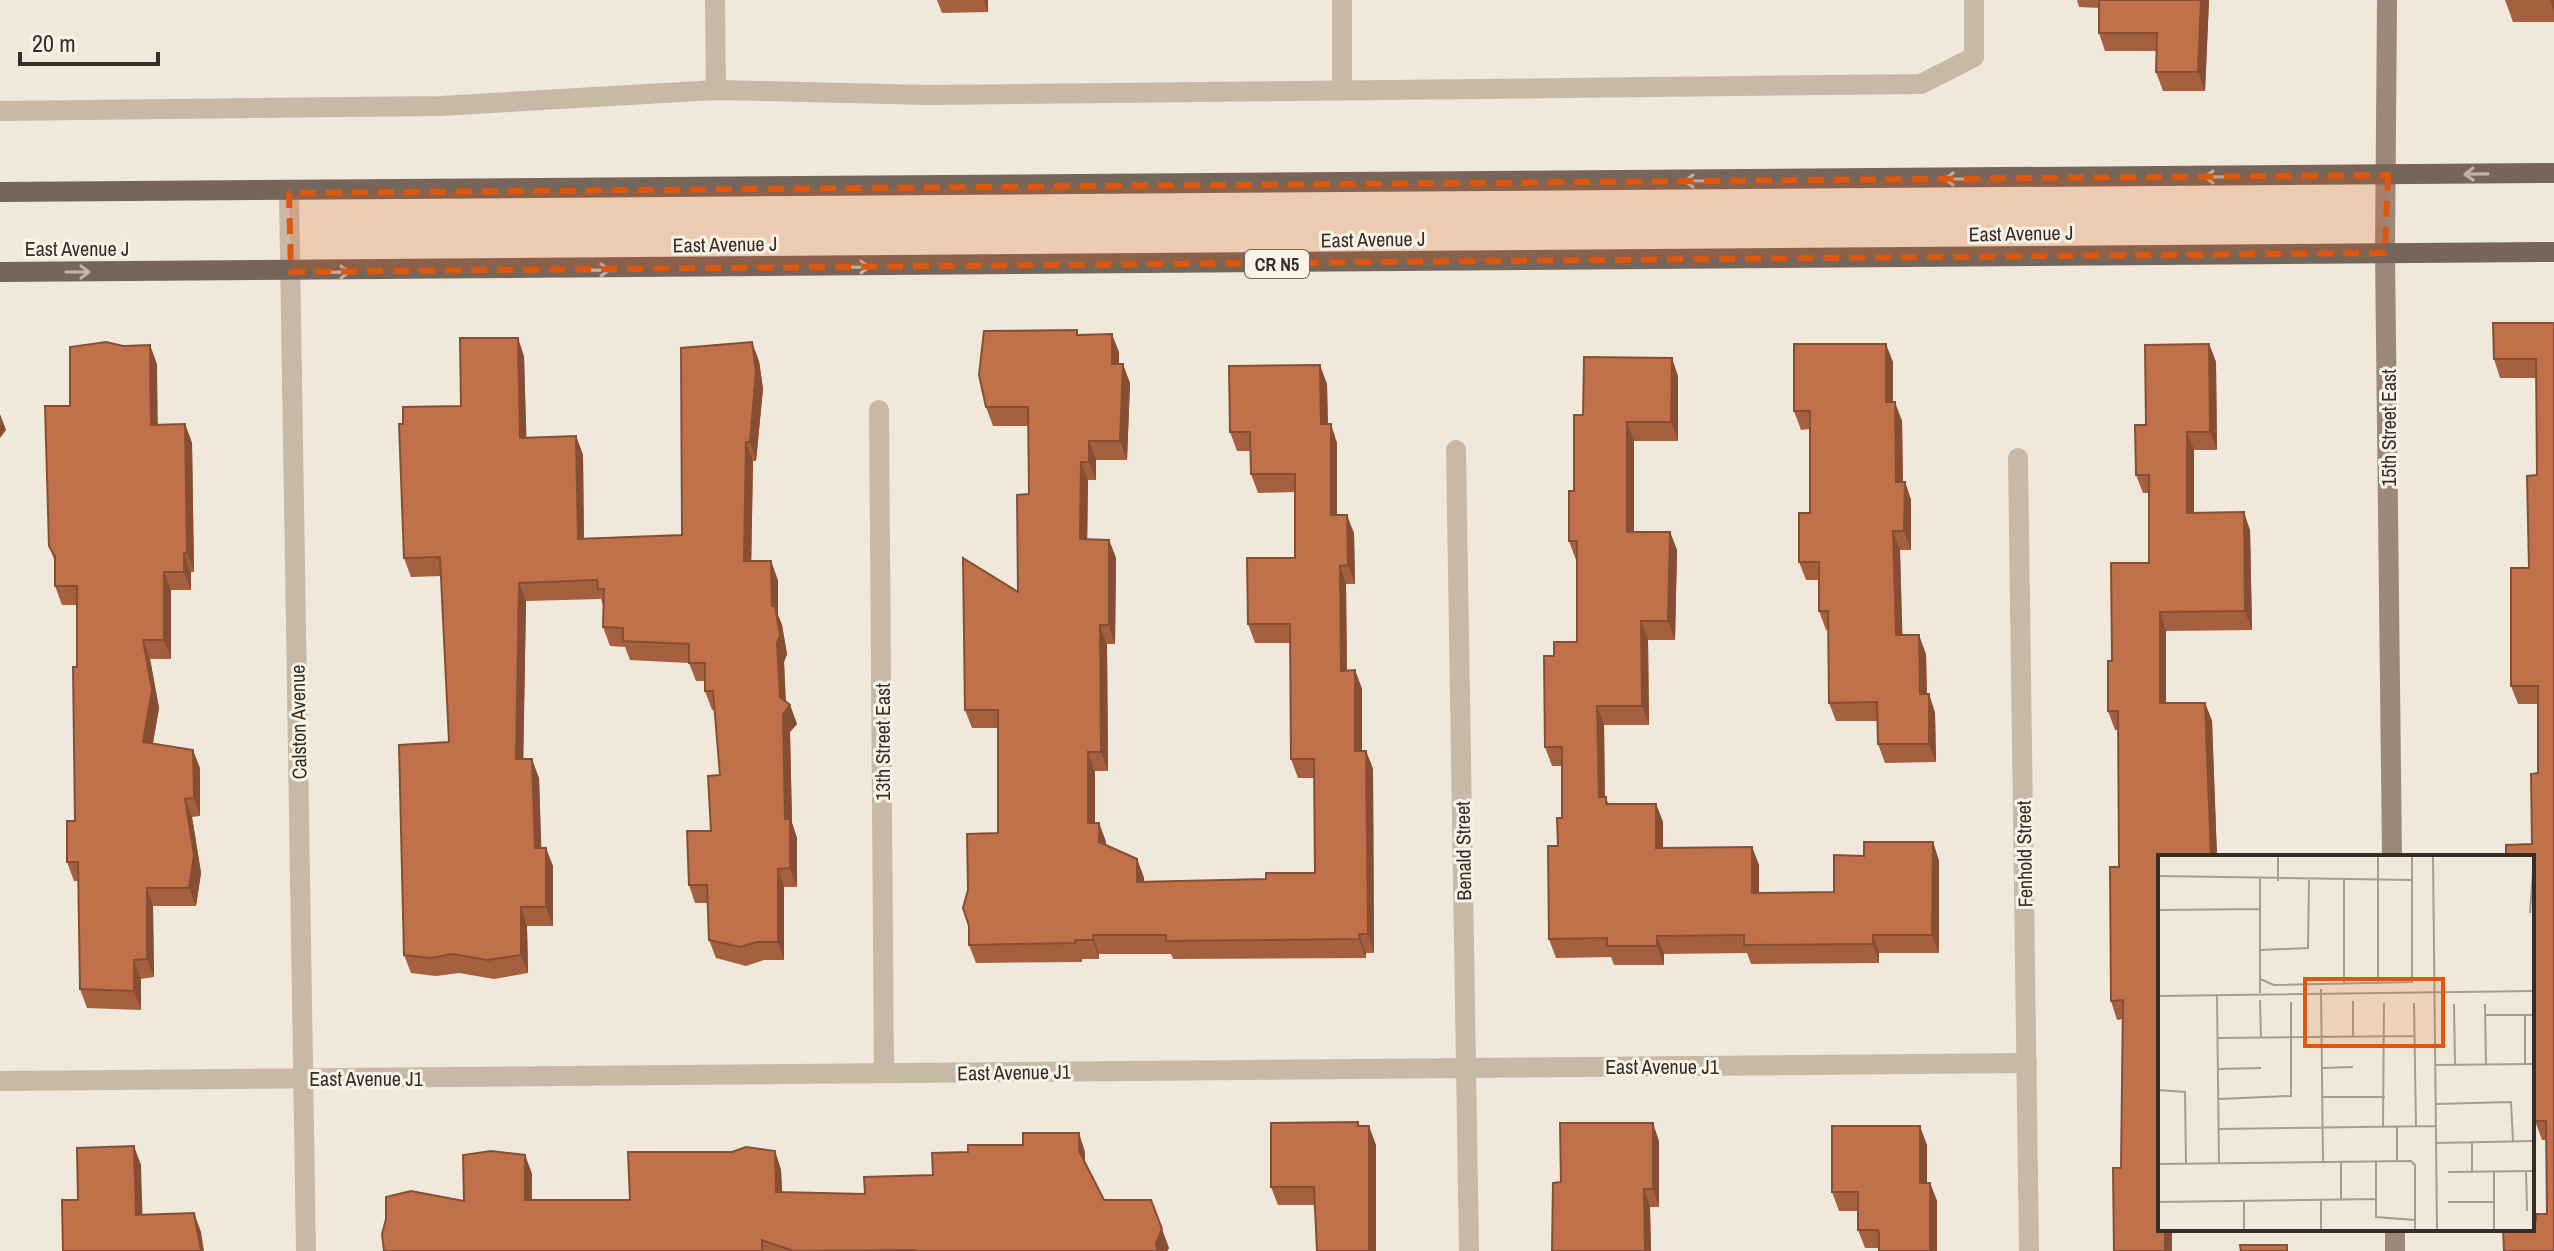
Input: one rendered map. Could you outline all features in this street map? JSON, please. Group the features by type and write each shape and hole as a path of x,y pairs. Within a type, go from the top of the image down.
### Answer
{"main road":[{"path":"0,192 289,193 2554,173"},
{"name":"East Avenue J","path":"0,272 2554,252"}],"street":[{"path":"715,0 716,90"},
{"path":"1342,0 1342,89"},
{"path":"0,111 440,106 716,90 930,95 1921,84 1974,57 1974,0"},
{"name":"15th Street East","path":"2387,0 2385,253 2392,855"},
{"name":"Calston Avenue","path":"289,193 306,1251"},
{"name":"13th Street East","path":"879,410 884,1073"},
{"name":"Benald Street","path":"1456,450 1469,1251"},
{"name":"Fenhold Street","path":"2018,458 2029,1251"},
{"name":"East Avenue J1","path":"0,1081 2027,1063"}],"highlighted area":[{"path":"2388,175 2385,253 291,272 289,193"}],"building":[{"path":"2099,0 2201,0 2198,72 2156,72 2157,33 2099,33"},
{"path":"2493,323 2554,323 2554,1251 2504,1251 2503,1231 2534,1231 2536,1214 2547,1214 2546,1121 2535,1121 2534,855 2506,855 2506,845 2532,844 2531,774 2538,773 2538,686 2511,686 2511,568 2529,568 2527,476 2537,475 2536,359 2494,359"},
{"path":"1077,330 1077,335 1112,334 1112,364 1123,364 1120,441 1089,441 1089,462 1081,462 1080,539 1109,540 1109,625 1100,625 1101,752 1088,752 1088,823 1099,823 1099,842 1137,859 1137,882 1266,879 1266,873 1315,873 1314,759 1291,759 1290,624 1248,624 1247,558 1295,558 1295,474 1251,474 1250,432 1230,432 1229,366 1320,365 1321,424 1331,424 1331,515 1347,515 1348,565 1340,566 1341,671 1355,670 1355,751 1366,751 1368,934 1359,934 1359,939 1166,941 1166,935 1093,935 1093,940 1075,940 1075,943 969,945 969,926 963,908 968,890 967,834 998,833 998,710 965,710 963,558 1018,592 1017,495 1029,494 1028,407 986,407 979,375 984,331"},
{"path":"460,338 518,338 520,438 576,436 578,539 682,535 681,348 752,342 756,371 750,442 746,442 744,561 771,561 772,606 775,606 780,635 777,643 780,697 790,705 783,714 785,819 790,819 790,868 778,869 778,942 757,942 740,947 709,940 707,885 689,885 687,831 711,831 708,776 720,775 713,691 705,691 705,663 689,663 689,644 623,641 623,628 603,627 604,589 598,589 597,580 519,583 516,759 532,759 535,848 546,848 546,907 521,907 521,955 487,960 453,954 430,958 404,955 399,745 449,742 440,557 404,558 399,424 403,424 403,407 461,406"},
{"path":"106,342 123,346 150,345 151,425 185,424 187,553 184,553 184,572 164,572 164,640 143,640 152,690 143,742 193,750 194,798 185,799 194,855 189,888 147,888 147,959 134,960 134,991 80,989 78,862 67,862 67,821 75,821 73,667 77,667 77,586 55,586 55,556 49,546 45,406 70,406 70,347"},
{"path":"1794,344 1886,344 1886,402 1895,402 1896,482 1905,482 1904,531 1893,531 1896,635 1919,635 1920,694 1929,694 1929,744 1878,744 1877,702 1829,703 1828,611 1819,611 1819,562 1799,562 1799,513 1810,513 1810,411 1794,411"},
{"path":"2209,344 2210,432 2187,432 2187,513 2244,512 2245,611 2160,612 2160,703 2205,703 2211,855 2158,855 2158,1231 2165,1231 2165,1251 2114,1251 2113,1168 2121,1168 2123,1000 2111,1001 2110,867 2119,867 2118,711 2108,711 2108,661 2112,661 2111,563 2149,563 2149,475 2136,475 2135,425 2146,425 2145,345"},
{"path":"1584,357 1672,358 1671,422 1627,422 1627,532 1670,532 1668,621 1641,621 1642,706 1597,706 1599,797 1606,797 1606,804 1656,804 1656,848 1752,847 1752,893 1834,892 1834,855 1864,856 1864,842 1933,842 1932,935 1873,935 1873,944 1744,945 1744,935 1657,936 1657,946 1607,946 1607,938 1549,939 1548,846 1558,846 1557,818 1562,818 1562,747 1545,747 1544,656 1554,656 1554,642 1577,642 1577,541 1569,541 1569,491 1574,491 1574,415 1583,415"},
{"path":"1358,1122 1358,1126 1369,1126 1369,1251 1317,1251 1314,1187 1271,1187 1271,1123"},
{"path":"1560,1123 1653,1123 1653,1189 1644,1189 1645,1251 1552,1251 1553,1183 1561,1182"},
{"path":"1832,1126 1920,1126 1920,1183 1930,1183 1930,1251 1879,1251 1878,1230 1858,1230 1858,1192 1832,1192"},
{"path":"1023,1133 1079,1133 1079,1151 1104,1200 1151,1200 1162,1229 1156,1243 1157,1251 794,1251 762,1240 762,1251 384,1251 382,1234 386,1197 411,1191 464,1201 463,1155 491,1151 525,1155 525,1200 630,1200 628,1152 732,1152 746,1147 775,1151 776,1192 865,1194 864,1177 933,1175 932,1153 968,1152 968,1145 1023,1145"},
{"path":"134,1146 136,1215 194,1213 201,1251 63,1251 62,1200 78,1200 77,1148"},
{"path":"2240,1245 2287,1245 2287,1251 2241,1251"}]}
